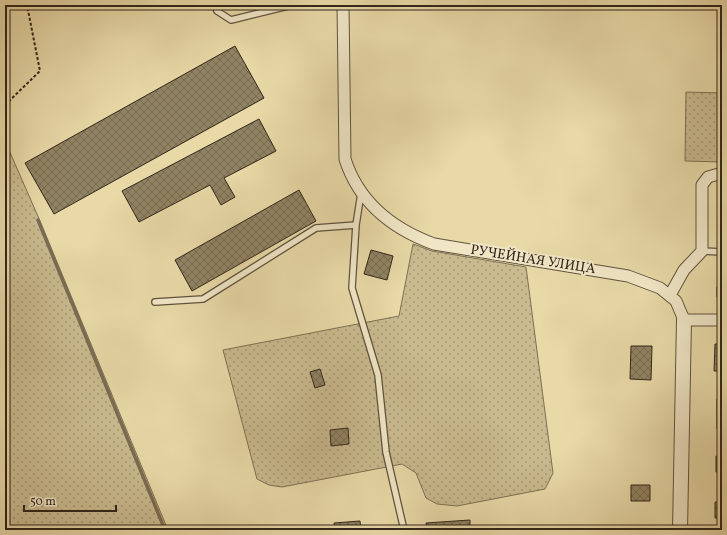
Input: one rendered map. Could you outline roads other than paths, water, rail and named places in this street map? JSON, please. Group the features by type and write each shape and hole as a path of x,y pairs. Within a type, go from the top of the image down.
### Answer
{"street":[{"name":"РУЧЕЙНАЯ УЛИЦА","path":"343,5 345,159 350,175 361,192 373,207 385,218 416,238 434,244 628,276 660,288 680,307 684,320 680,530"},
{"path":"670,296 684,270 702,252 702,185 708,177 722,173"},
{"path":"684,320 722,320"}],"lane":[{"path":"215,5 217,11 231,20 292,5"},
{"path":"361,192 356,226 352,288 378,375 386,452 404,530"},
{"path":"155,302 203,299 316,228 356,226"},
{"path":"702,252 722,252"}],"waterway":[{"path":"38,220 165,530"}]}
